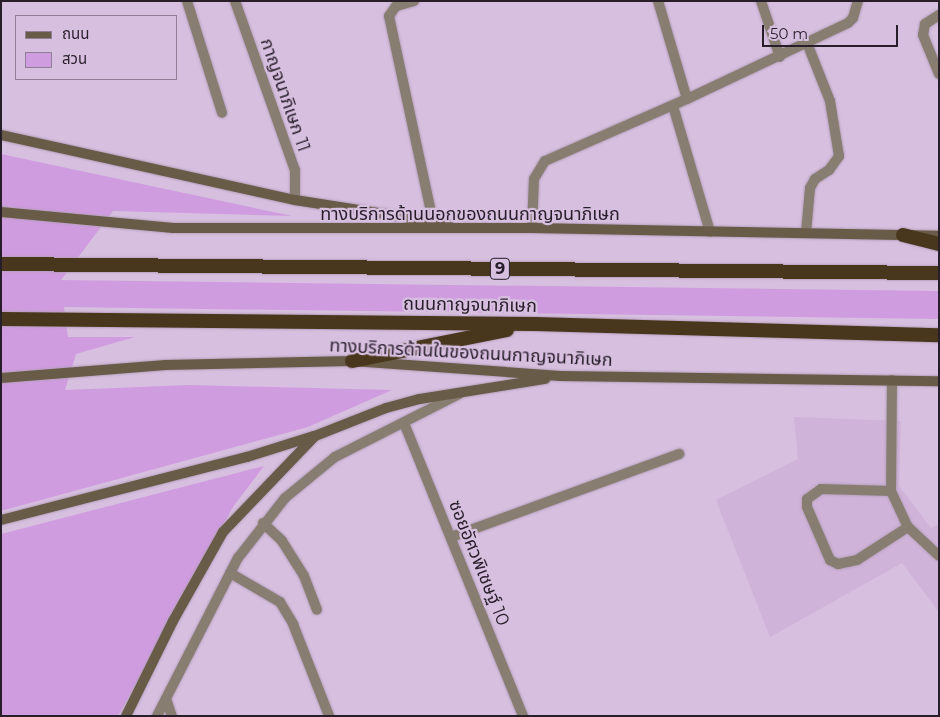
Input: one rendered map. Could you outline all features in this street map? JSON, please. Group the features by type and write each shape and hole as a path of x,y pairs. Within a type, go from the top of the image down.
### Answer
{"highway":[{"path":"903,235 939,244"},
{"name":"ถนนกาญจนาภิเษก","path":"1,264 939,273"},
{"name":"ถนนกาญจนาภิเษก","path":"1,320 535,324 939,335"},
{"path":"352,361 535,324"}],"main road":[{"path":"1,135 296,200 473,229"},
{"name":"ทางบริการด้านนอกของถนนกาญจนาภิเษก","path":"1,212 173,228 532,228 939,236"},
{"name":"ทางบริการด้านในของถนนกาญจนาภิเษก","path":"1,378 165,365 352,361 560,376 939,381"},
{"path":"1,520 247,457 315,436 386,408 420,399 460,394 560,376"},
{"path":"126,716 173,621 223,532 315,436"}],"street":[{"path":"187,1 222,113"},
{"name":"กาญจนาภิเษก 11","path":"235,1 294,170 296,200"},
{"path":"414,1 396,6 389,16 433,222"},
{"path":"658,1 688,100"},
{"path":"761,1 780,57"},
{"path":"532,228 532,186 538,169 545,161 688,100 848,23 853,18 858,1"},
{"path":"939,15 925,24 923,35 939,74"},
{"path":"806,233 810,188 815,179 829,170 839,156 834,114 807,43"},
{"path":"673,106 710,232"},
{"path":"892,380 891,491 908,528 939,556"},
{"path":"157,716 230,573 263,523 285,498 335,457 460,394"},
{"name":"ซอยอัศวพิเชษฐ์ 10","path":"404,423 523,716"},
{"path":"451,538 679,454"},
{"path":"891,491 821,489 807,499 806,507 830,560 838,564 857,560 908,528"},
{"path":"263,523 282,541 295,562 317,610"},
{"path":"230,573 280,602 292,624 329,716"},
{"path":"166,699 172,716"}],"shaded area":[{"path":"794,417 901,421 899,486 931,528 939,524 939,612 902,563 770,637 716,500 798,459"}],"green space":[{"path":"1,154 292,216 113,211 61,280 939,291 939,319 64,307 68,337 135,337 76,354 65,390 190,385 392,390 308,427 1,511"},
{"path":"264,466 233,507 118,716 1,716 1,534"}]}
